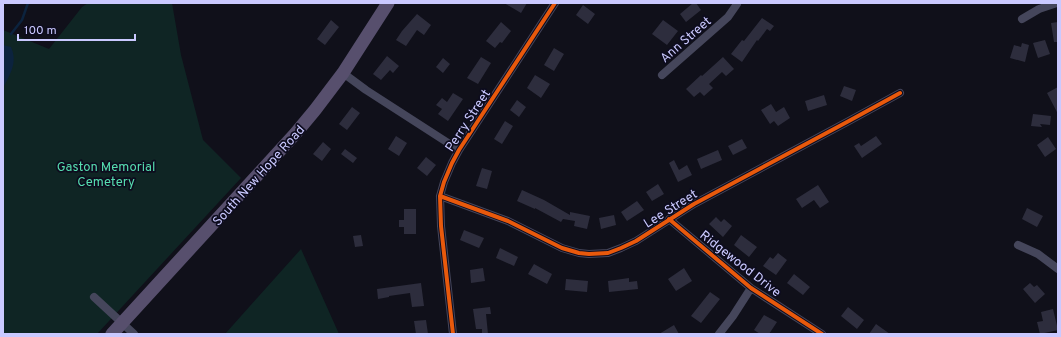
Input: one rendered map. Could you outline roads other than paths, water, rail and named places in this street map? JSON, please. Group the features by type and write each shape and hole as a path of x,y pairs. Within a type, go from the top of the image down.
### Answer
{"main road":[{"name":"South New Hope Road","path":"112,334 295,134 343,73 388,3"}],"street":[{"name":"Perry Street","path":"453,334 441,226 440,196 444,182 459,150 555,3"},
{"name":"Ann Street","path":"662,75 728,17 737,4 736,3"},
{"path":"1022,19 1039,9 1058,3"},
{"path":"343,73 366,90 459,150"},
{"name":"Lee Street","path":"440,196 495,215 562,248 579,253 598,254 608,252 636,241 694,204 900,92"},
{"name":"Ridgewood Drive","path":"669,220 751,288 822,334"},
{"path":"1018,246 1038,254 1058,269"},
{"path":"719,334 733,316 751,288"},
{"path":"94,297 134,334"}],"water":[{"path":"3,45 11,47 14,58 12,68 3,88"}],"waterway":[{"path":"11,34 22,20 28,3"}],"park label":[{"name":"Gaston Memorial Cemetery","path":"106,174"}]}
